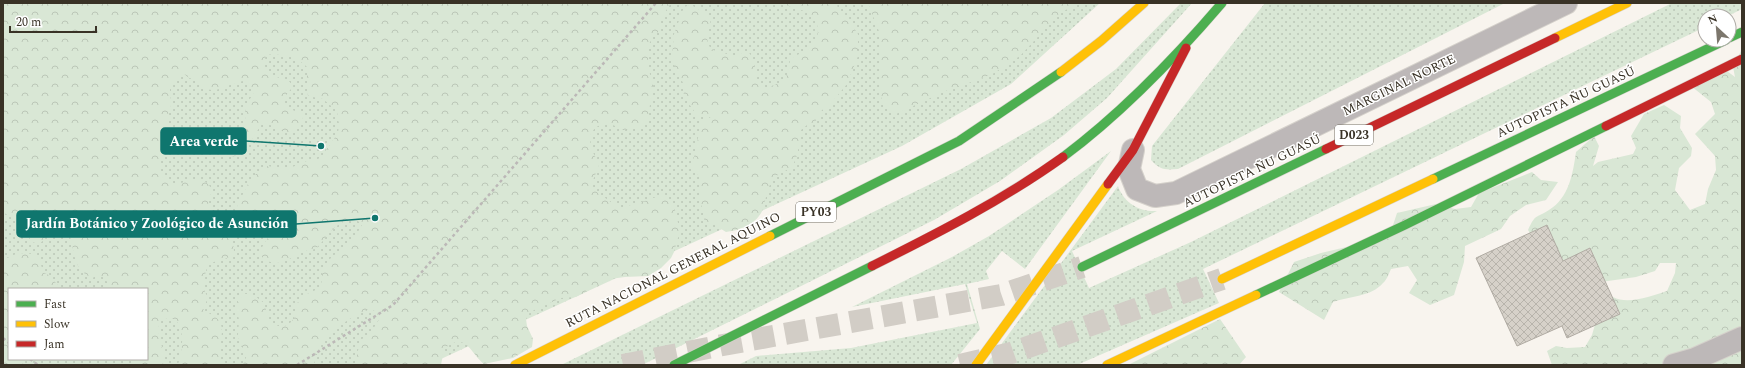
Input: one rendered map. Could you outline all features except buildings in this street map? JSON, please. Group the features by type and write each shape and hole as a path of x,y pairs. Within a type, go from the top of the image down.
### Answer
{"main road":[{"name":"RUTA NACIONAL GENERAL AQUINO","path":"515,365 959,141 1017,104 1061,72 1105,38 1144,3"},
{"path":"674,365 984,210 1040,173 1090,135 1139,93 1190,41 1222,3"},
{"name":"AUTOPISTA ÑU GUASÚ","path":"1082,267 1627,3"},
{"path":"976,365 1133,150 1190,41"},
{"name":"AUTOPISTA ÑU GUASÚ","path":"1222,279 1709,48"},
{"path":"1107,365 1405,225 1742,59"}],"street":[{"name":"MARGINAL NORTE","path":"1133,150 1129,170 1137,189 1155,196 1176,194 1566,3"},
{"path":"1674,365 1695,359 1742,338"}],"path":[{"path":"297,365 393,305 656,3"}],"green space":[{"path":"3,3 1100,3 1011,84 902,146 428,365 3,365"},
{"path":"3,3 671,3 661,18 661,25 658,32 649,44 648,66 653,86 648,117 644,124 638,128 623,130 611,124 603,124 596,127 591,133 590,147 599,166 590,187 619,208 656,197 667,197 675,210 680,231 674,252 671,258 661,268 648,276 610,279 576,297 561,298 530,312 526,319 527,326 533,339 532,347 513,358 484,364 467,345 463,342 458,342 451,344 444,349 441,365 356,365 361,340 372,331 379,319 377,312 370,309 349,319 329,335 319,349 313,365 243,365 247,355 239,342 238,335 239,320 236,306 239,299 245,294 252,294 264,303 270,323 282,326 290,323 295,315 297,303 307,294 320,288 323,270 326,264 349,242 362,225 357,220 337,225 316,249 308,250 288,260 275,263 268,261 261,256 263,245 272,230 260,221 246,219 239,213 237,206 250,180 261,169 268,166 282,169 290,168 309,160 316,160 322,156 338,133 339,125 337,111 323,99 308,96 307,67 294,58 288,56 266,55 265,68 270,74 290,82 291,89 281,101 284,107 298,112 303,117 302,124 296,130 287,133 273,126 262,124 246,147 235,156 229,157 221,152 218,146 219,137 231,129 245,125 246,105 254,91 244,81 218,89 207,89 202,87 200,80 189,78 183,73 176,79 170,89 171,104 167,116 172,144 161,157 159,171 165,180 172,183 193,180 206,182 212,190 208,205 218,214 226,226 230,233 234,247 234,254 211,264 206,272 205,293 208,297 203,311 219,321 222,328 219,350 221,365 178,365 182,347 181,330 175,319 167,319 162,321 159,325 159,337 164,356 163,365 134,365 134,360 148,360 148,288 109,288 106,279 99,275 92,278 83,272 75,257 68,232 62,226 53,221 47,224 45,239 39,244 32,242 21,224 3,212"},
{"path":"783,3 837,3 838,11 850,22 858,34 858,56 847,84 828,107 822,110 814,124 807,125 801,130 798,150 793,165 779,174 769,186 763,209 757,219 743,228 726,232 713,224 705,224 702,207 699,200 701,186 700,178 692,166 701,124 712,116 697,115 684,97 683,83 673,63 672,56 674,34 684,7 691,5 707,15 710,19 707,37 708,45 713,50 734,56 747,51 754,62 758,84 764,88 781,82 787,76 790,59 814,44 818,33 816,21 812,15"},
{"path":"868,3 1079,3 1060,13 1020,56 994,73 981,79 952,88 896,114 884,107 880,93 880,34"},
{"path":"1181,3 1192,3 1107,98 1064,135 1000,181 934,220 642,365 561,365 961,169 1051,118 1116,69"},
{"path":"1265,3 1505,3 1178,169 1160,168 1151,160 1152,146"},
{"path":"1672,3 1741,3 1742,9 1737,12 1737,8 1697,8 1697,31 1203,269 1219,303 1077,365 986,365 1118,186 1128,202 1144,210 1157,211 1072,251 1089,288 1191,242"},
{"path":"1742,49 1742,365 1552,365 1547,351 1556,346 1567,348 1585,347 1592,335 1600,307 1613,297 1632,300 1667,291 1675,273 1676,263 1660,263 1655,271 1636,277 1601,282 1540,249 1528,230 1533,221 1536,217 1556,205 1561,199 1569,184 1576,152 1594,136 1599,146 1593,166 1598,162 1633,154 1636,148 1631,136 1644,114 1664,105 1681,116 1680,128 1692,148 1691,156 1679,168 1675,190 1690,210 1705,204 1708,189 1716,170 1715,156 1695,134 1715,114 1711,102 1691,86 1723,68 1735,77 1733,67"},
{"path":"1111,151 1025,269 1002,251 986,271 989,279 967,284 980,329 951,365 738,365 756,356 851,348 977,323 965,284 852,307 952,257 989,236 1058,190"},
{"path":"1532,172 1541,180 1558,182 1546,200 1526,205 1510,216 1501,229 1465,246 1464,262 1454,295 1430,305 1409,293 1417,280 1408,266 1391,269 1384,282 1373,291 1360,296 1333,302 1324,320 1279,292 1294,262 1321,253 1389,237 1397,213 1436,204 1455,209 1471,207 1479,193"},
{"path":"19,253 33,254 39,258 43,272 50,276 60,288 8,288 8,360 25,360 22,365 3,365 3,259"},
{"path":"1220,319 1246,357 1239,365 1128,365"}],"tunnel":[{"path":"623,365 723,345 1001,295 1082,267"},
{"path":"960,365 1011,353 1222,279"}],"traffic: fast":[{"path":"1063,157 1127,104 1166,65 1222,3"},
{"path":"1737,34 1742,32"},
{"path":"1433,179 1709,48"},
{"path":"770,236 959,141 1061,72"},
{"path":"1256,295 1405,225 1606,126"},
{"path":"1082,267 1326,149"},
{"path":"674,365 872,266"}],"traffic: slow":[{"path":"1061,72 1101,41 1144,3"},
{"path":"1555,38 1627,3"},
{"path":"1222,279 1433,179"},
{"path":"976,365 1108,184"},
{"path":"515,365 770,236"},
{"path":"1107,365 1256,295"}],"traffic: jam":[{"path":"1326,149 1555,38"},
{"path":"1108,184 1133,150 1186,48"},
{"path":"1606,126 1742,59"},
{"path":"872,266 994,202 1063,157"}],"place":[{"name":"Area verde","path":"321,146"},
{"name":"Jardín Botánico y Zoológico de Asunción","path":"375,218"}]}
